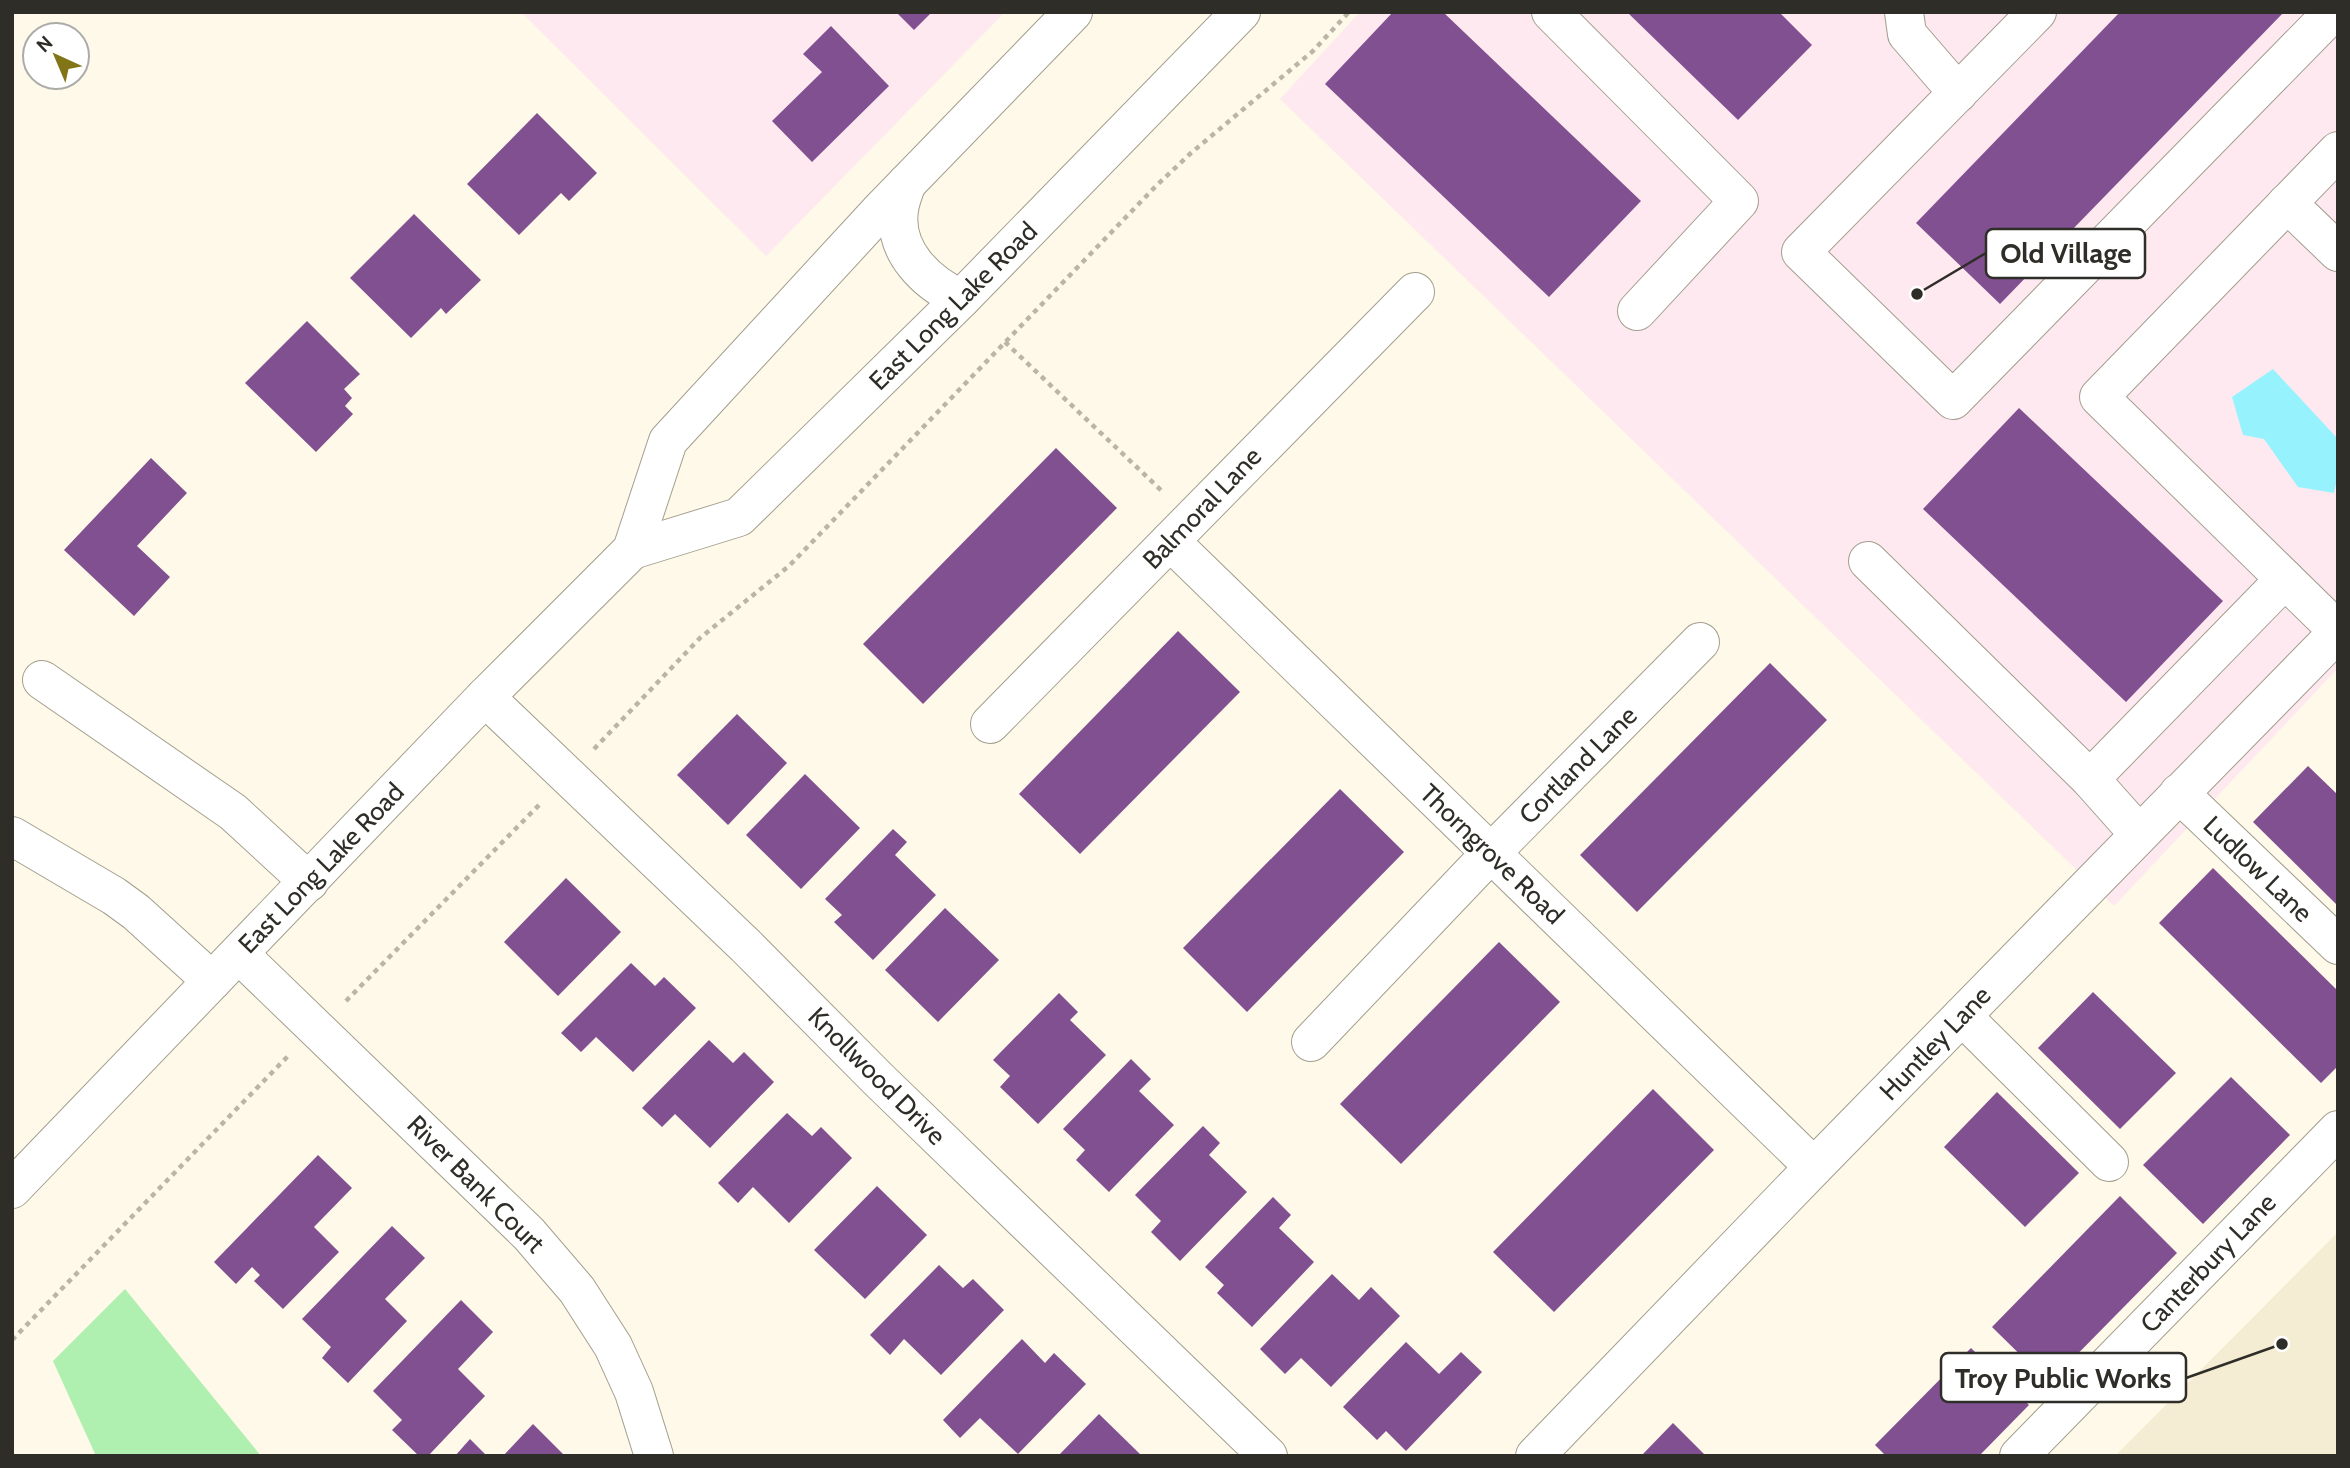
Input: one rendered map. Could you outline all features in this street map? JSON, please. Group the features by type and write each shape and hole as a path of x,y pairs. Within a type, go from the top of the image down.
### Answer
{"street":[{"name":"East Long Lake Road","path":"12,1189 485,697 632,550 668,441 907,183 1073,12"},
{"name":"East Long Lake Road","path":"632,550 738,517 961,299 1241,12"},
{"path":"1551,12 1739,201 1637,311"},
{"path":"1904,12 1907,34 1958,93"},
{"path":"2037,12 1801,252 1953,400 2333,12"},
{"path":"2338,151 2099,397 2338,631"},
{"path":"907,183 899,209 899,230 904,246 914,264 929,280 961,299"},
{"path":"2287,203 2338,252"},
{"name":"Balmoral Lane","path":"990,724 1415,292"},
{"name":"Thorngrove Road","path":"1180,530 1491,853 1814,1167"},
{"path":"1868,561 2090,779 2139,834"},
{"path":"2090,779 2285,579"},
{"name":"Huntley Lane","path":"1549,1451 1814,1167 2338,631"},
{"name":"Cortland Lane","path":"1311,1042 1491,853 1700,642"},
{"path":"42,680 233,812 309,882"},
{"name":"Knollwood Drive","path":"485,697 746,946 878,1079 1268,1456"},
{"name":"Ludlow Lane","path":"2179,793 2338,945"},
{"path":"12,836 125,904 212,981"},
{"name":"River Bank Court","path":"239,954 529,1234 577,1290 612,1346 634,1392 654,1456"},
{"path":"1962,1016 2109,1162"},
{"name":"Canterbury Lane","path":"2019,1456 2338,1130"}],"path":[{"path":"590,753 700,638 789,566 1166,177 1313,51 1349,12"},
{"path":"1004,342 1180,530"},
{"path":"338,1009 541,803"},
{"path":"12,1340 295,1048"}],"shaded area":[{"path":"521,12 1005,12 766,256"},
{"path":"1360,12 2338,12 2338,668 2114,906 1280,99"},
{"path":"2338,1232 2338,1456 2115,1456"}],"green space":[{"path":"125,1289 261,1456 96,1456 53,1361"}],"water":[{"path":"2273,369 2338,439 2338,474 2334,493 2298,487 2264,439 2243,435 2232,397"}],"building":[{"path":"896,12 932,12 914,30"},
{"path":"1393,12 1443,12 1641,201 1549,297 1325,84"},
{"path":"1627,12 1779,12 1812,45 1738,120"},
{"path":"2120,12 2284,12 2000,304 1916,223"},
{"path":"831,26 889,86 812,162 772,121 822,72 803,54"},
{"path":"537,113 597,173 569,201 561,193 519,235 467,184"},
{"path":"414,214 481,280 446,314 441,308 411,338 350,278"},
{"path":"307,321 360,374 344,389 352,398 345,406 353,414 316,452 245,383"},
{"path":"2019,408 2223,601 2126,702 1923,509"},
{"path":"1056,448 1117,508 923,704 863,644"},
{"path":"151,458 187,493 137,546 170,577 134,616 64,550"},
{"path":"1178,631 1240,692 1080,854 1019,794"},
{"path":"1770,663 1827,720 1637,912 1580,855"},
{"path":"737,714 787,763 728,825 677,775"},
{"path":"2308,766 2338,795 2338,906 2253,822"},
{"path":"805,774 860,828 801,889 746,835"},
{"path":"1340,789 1404,852 1247,1012 1183,948"},
{"path":"893,829 907,842 895,855 936,895 873,960 834,922 842,915 825,899"},
{"path":"2213,868 2338,991 2338,1066 2321,1083 2159,923"},
{"path":"566,878 621,932 558,996 504,942"},
{"path":"945,908 999,960 938,1022 885,970"},
{"path":"1499,942 1560,1002 1401,1164 1340,1104"},
{"path":"631,963 655,986 664,977 696,1008 633,1072 596,1037 581,1052 561,1033"},
{"path":"2093,992 2176,1073 2120,1129 2038,1048"},
{"path":"1059,993 1078,1012 1070,1020 1106,1055 1038,1124 1000,1087 1010,1076 993,1060"},
{"path":"709,1040 733,1063 744,1052 774,1082 710,1148 675,1114 662,1127 642,1108"},
{"path":"1131,1059 1151,1079 1139,1091 1174,1125 1109,1192 1076,1160 1085,1150 1063,1129"},
{"path":"2231,1077 2290,1135 2203,1224 2143,1165"},
{"path":"1653,1089 1714,1150 1554,1312 1493,1252"},
{"path":"1997,1092 2079,1173 2025,1227 1944,1147"},
{"path":"787,1113 812,1136 821,1127 852,1158 789,1223 753,1187 738,1203 718,1183"},
{"path":"1203,1126 1220,1143 1209,1155 1247,1192 1180,1261 1151,1232 1161,1221 1135,1195"},
{"path":"318,1155 352,1188 314,1227 339,1252 283,1309 254,1281 260,1275 252,1267 236,1284 214,1262"},
{"path":"877,1186 927,1235 865,1299 814,1250"},
{"path":"2120,1196 2177,1253 2049,1383 1992,1327"},
{"path":"1273,1197 1291,1215 1279,1228 1314,1262 1252,1327 1217,1293 1224,1285 1205,1267"},
{"path":"392,1226 425,1258 385,1299 407,1321 348,1383 322,1358 331,1347 302,1319"},
{"path":"939,1265 963,1288 973,1279 1004,1310 941,1375 904,1339 890,1355 870,1335"},
{"path":"1332,1274 1359,1300 1371,1287 1400,1316 1331,1387 1301,1358 1285,1374 1260,1349"},
{"path":"461,1300 493,1332 458,1369 485,1396 428,1456 419,1456 392,1430 402,1420 373,1391"},
{"path":"1022,1339 1045,1363 1054,1353 1086,1384 1018,1454 980,1418 960,1438 943,1420"},
{"path":"1406,1342 1439,1374 1461,1352 1482,1372 1406,1451 1386,1431 1377,1440 1343,1407"},
{"path":"1971,1348 2029,1405 1979,1456 1886,1456 1875,1445"},
{"path":"1099,1414 1142,1456 1058,1456"},
{"path":"1673,1423 1706,1456 1641,1456"},
{"path":"533,1424 565,1456 503,1456"},
{"path":"470,1439 487,1456 455,1456"}],"place":[{"name":"Old Village","path":"1917,294"},
{"name":"Troy Public Works","path":"2282,1344"}]}
